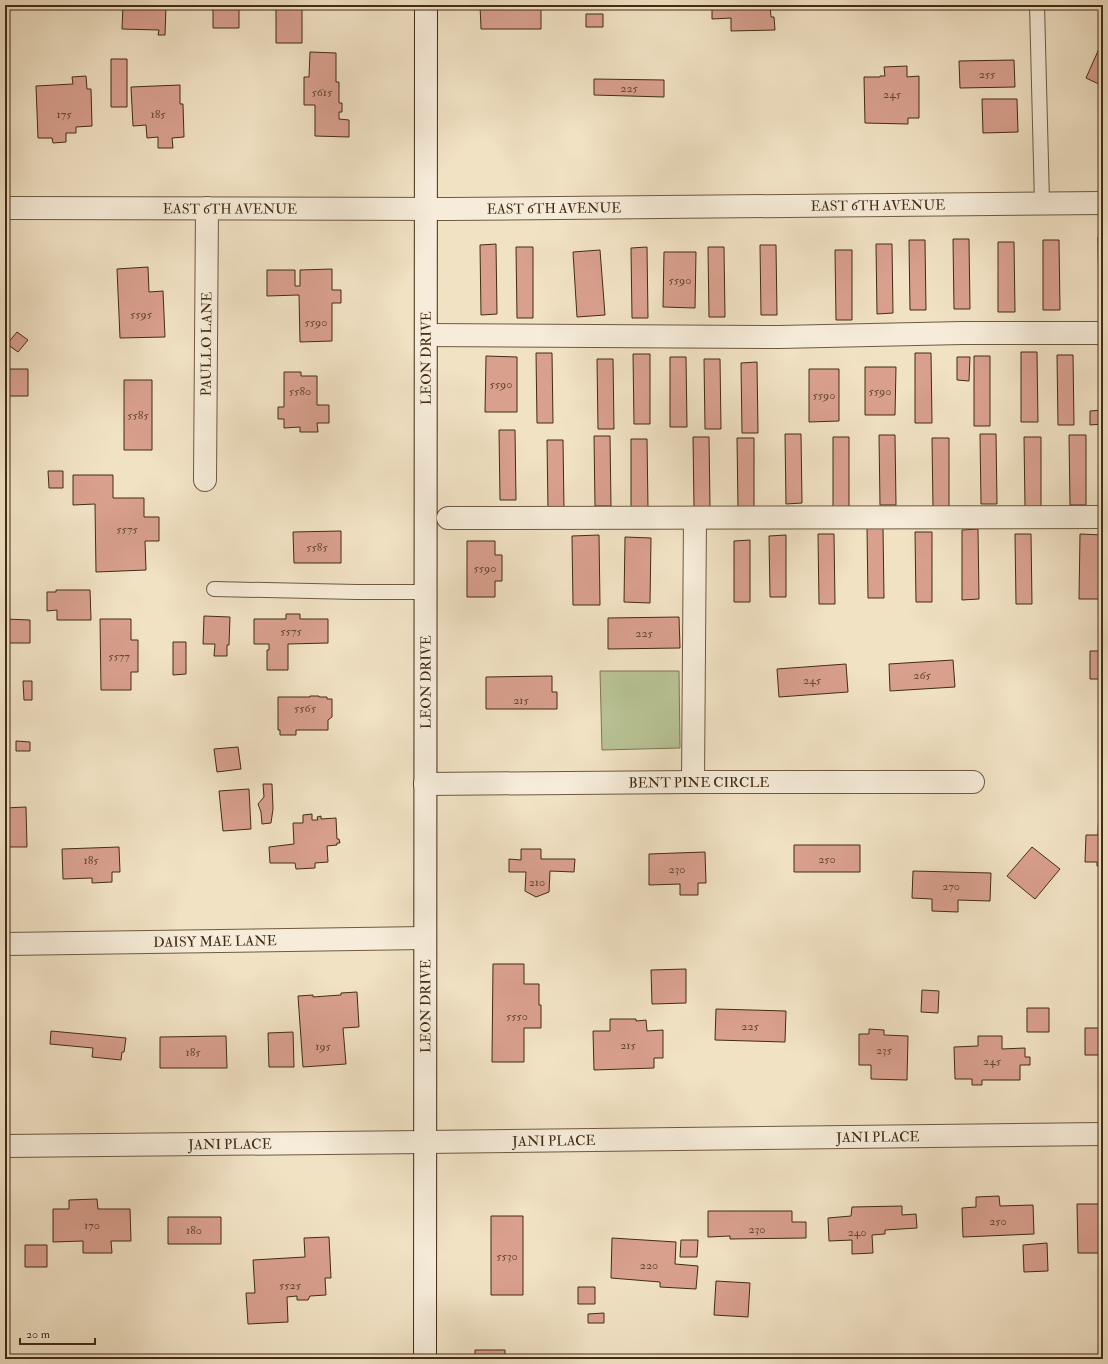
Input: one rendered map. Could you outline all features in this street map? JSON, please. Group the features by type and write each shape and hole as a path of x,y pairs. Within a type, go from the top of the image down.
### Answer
{"street":[{"name":"LEON DRIVE","path":"425,1359 425,592 435,517 426,335 426,5"},
{"name":"EAST 6TH AVENUE","path":"5,208 426,208 1103,203"},
{"name":"PAULLO LANE","path":"205,480 207,208"},
{"path":"426,335 780,337 963,333 1103,333"},
{"path":"435,517 1103,517"},
{"path":"693,782 695,518"},
{"name":"BENT PINE CIRCLE","path":"425,784 973,782"},
{"name":"DAISY MAE LANE","path":"5,944 425,938"},
{"name":"JANI PLACE","path":"5,1146 1103,1134"}],"lane":[{"path":"1037,5 1042,203"},
{"path":"214,589 425,592"}],"green space":[{"path":"600,671 679,671 680,748 602,750"}],"building":[{"path":"123,5 166,5 165,35 158,35 159,30 122,29"},
{"path":"213,5 239,5 239,28 213,28"},
{"path":"276,5 302,5 302,43 276,43"},
{"path":"480,5 541,5 541,29 481,29"},
{"path":"712,5 770,5 771,17 774,17 775,30 731,31 731,18 712,19"},
{"path":"586,14 603,14 603,27 586,27"},
{"path":"1102,42 1103,43 1103,86 1086,78"},
{"path":"310,52 336,53 336,82 339,82 339,103 342,103 342,112 339,112 339,119 349,120 349,137 315,136 315,105 304,105 304,77 309,77"},
{"path":"111,59 127,59 127,107 111,107"},
{"path":"1014,60 1015,87 960,88 959,61"},
{"path":"907,66 907,77 919,76 919,118 908,118 908,124 865,123 864,77 885,76 884,67"},
{"path":"86,76 87,89 91,89 92,126 76,127 76,133 66,133 66,142 53,143 52,138 38,138 36,86 73,84 72,77"},
{"path":"594,79 664,80 664,97 594,95"},
{"path":"180,85 180,104 183,104 184,137 172,138 173,148 158,148 158,137 147,138 146,125 133,126 131,87"},
{"path":"982,99 1017,99 1018,132 983,133"},
{"path":"1098,237 1103,237 1103,307 1099,307"},
{"path":"953,239 969,239 970,309 954,309"},
{"path":"909,240 925,240 926,310 910,310"},
{"path":"1043,240 1059,240 1060,310 1043,310"},
{"path":"998,242 1014,242 1015,312 998,312"},
{"path":"496,244 497,314 481,315 480,245"},
{"path":"876,244 892,244 893,313 877,314"},
{"path":"760,245 776,245 777,315 761,315"},
{"path":"516,247 533,247 533,318 517,318"},
{"path":"647,247 648,318 632,318 631,248"},
{"path":"708,247 724,247 725,317 709,317"},
{"path":"600,250 605,315 577,317 573,252"},
{"path":"835,250 852,250 852,320 836,320"},
{"path":"664,252 696,252 695,308 663,307"},
{"path":"148,267 149,292 163,291 165,337 120,338 117,269"},
{"path":"332,269 332,290 341,290 341,303 332,303 332,341 300,342 299,295 267,296 267,270 295,270 295,286 300,286 300,270"},
{"path":"17,332 28,340 18,352 7,344"},
{"path":"1021,352 1037,352 1038,422 1021,422"},
{"path":"536,353 552,353 553,423 537,423"},
{"path":"915,353 931,353 932,423 915,423"},
{"path":"633,354 650,354 650,424 634,424"},
{"path":"1057,355 1073,355 1074,425 1058,425"},
{"path":"486,356 517,357 517,412 485,412"},
{"path":"974,356 990,356 990,426 974,426"},
{"path":"670,357 686,357 687,427 670,427"},
{"path":"957,357 970,357 969,381 957,380"},
{"path":"597,359 613,359 614,429 598,429"},
{"path":"704,359 720,359 721,429 705,429"},
{"path":"757,362 758,433 742,433 741,363"},
{"path":"865,367 896,367 895,415 865,415"},
{"path":"5,369 28,369 28,396 5,396"},
{"path":"809,369 839,369 839,421 809,422"},
{"path":"284,372 301,372 301,376 317,376 317,405 329,405 329,423 317,423 318,432 300,432 300,427 284,428 284,419 278,419 278,407 284,407"},
{"path":"124,380 152,380 152,450 124,450"},
{"path":"1102,410 1102,424 1090,425 1090,411"},
{"path":"499,430 515,430 516,500 500,500"},
{"path":"785,434 801,434 802,503 786,504"},
{"path":"980,434 996,434 997,504 981,504"},
{"path":"879,435 895,435 896,505 880,505"},
{"path":"1069,435 1086,435 1086,505 1070,505"},
{"path":"594,436 610,436 611,506 595,506"},
{"path":"693,437 709,437 710,507 694,507"},
{"path":"833,437 849,437 849,507 833,507"},
{"path":"1024,437 1041,437 1041,507 1025,507"},
{"path":"737,438 754,438 754,508 738,508"},
{"path":"932,438 949,438 949,508 933,508"},
{"path":"631,439 647,439 648,509 631,510"},
{"path":"547,440 563,440 564,510 548,510"},
{"path":"48,471 63,471 63,488 49,488"},
{"path":"73,475 113,475 113,498 144,498 144,517 159,517 159,541 145,541 146,570 96,572 95,504 73,505"},
{"path":"867,528 883,528 884,598 868,598"},
{"path":"978,529 979,599 962,600 962,530"},
{"path":"341,531 341,563 294,563 293,532"},
{"path":"915,532 932,532 932,602 916,602"},
{"path":"818,534 834,534 835,604 819,604"},
{"path":"1015,534 1031,534 1032,604 1016,604"},
{"path":"1080,534 1103,535 1103,599 1079,599"},
{"path":"599,535 600,605 573,605 572,536"},
{"path":"786,535 786,597 770,597 769,536"},
{"path":"625,537 651,538 650,603 624,602"},
{"path":"750,540 750,602 734,602 734,541"},
{"path":"467,541 495,541 495,555 502,555 502,581 495,581 495,597 467,597"},
{"path":"56,590 90,590 91,620 57,620 57,610 47,611 47,592 56,592"},
{"path":"286,614 300,614 300,619 328,619 328,643 288,644 288,670 267,670 267,650 269,650 269,644 254,644 254,619 286,619"},
{"path":"204,616 230,617 227,656 214,656 215,644 203,644"},
{"path":"679,617 680,648 608,649 608,618"},
{"path":"5,619 30,620 30,643 5,643"},
{"path":"100,619 131,619 131,640 138,640 138,672 131,672 131,690 101,690"},
{"path":"173,642 186,642 186,674 173,675"},
{"path":"1090,651 1103,651 1103,679 1090,679"},
{"path":"953,660 955,687 890,691 889,664"},
{"path":"846,664 848,692 779,697 777,669"},
{"path":"552,676 552,692 557,692 557,709 486,709 486,677"},
{"path":"23,681 32,681 32,700 24,700"},
{"path":"278,697 327,697 327,699 332,699 332,717 328,720 328,730 296,730 296,735 280,735 280,730 278,730"},
{"path":"16,741 30,742 30,751 16,751"},
{"path":"238,747 241,769 217,772 214,749"},
{"path":"263,784 272,784 273,809 271,823 262,824 261,812 258,804 264,797"},
{"path":"249,789 251,829 223,831 219,791"},
{"path":"1099,806 1103,807 1103,866 1097,866 1097,862 1085,862 1086,835 1098,835"},
{"path":"26,807 27,847 5,847 5,808"},
{"path":"312,814 312,820 318,820 317,817 321,816 321,819 336,818 337,839 339,839 340,843 337,843 337,845 327,846 328,862 315,863 315,868 296,869 295,863 270,863 269,847 294,844 293,823 303,823 303,815"},
{"path":"794,845 860,845 860,872 794,872"},
{"path":"119,847 120,872 112,872 112,882 92,883 92,878 63,879 62,849"},
{"path":"1032,847 1060,869 1035,899 1007,876"},
{"path":"521,849 541,849 541,859 575,859 574,872 550,871 549,892 536,897 525,891 526,872 509,872 509,859 521,860"},
{"path":"705,852 706,883 698,883 698,895 680,895 680,884 649,885 649,854"},
{"path":"913,871 991,873 990,901 958,900 958,912 932,911 932,899 912,898"},
{"path":"493,964 524,964 524,984 539,984 541,1028 524,1028 524,1062 492,1062"},
{"path":"686,969 686,1003 652,1004 651,970"},
{"path":"922,990 939,991 938,1013 921,1012"},
{"path":"357,992 359,1027 343,1028 346,1064 303,1067 298,996 313,995 313,997"},
{"path":"1027,1008 1049,1008 1049,1032 1027,1032"},
{"path":"716,1009 786,1011 785,1042 715,1040"},
{"path":"610,1019 636,1019 636,1021 646,1020 647,1031 663,1030 663,1058 654,1058 654,1068 594,1070 593,1031 610,1031"},
{"path":"1085,1028 1103,1028 1103,1055 1085,1055"},
{"path":"869,1029 884,1030 884,1035 908,1036 907,1080 871,1079 871,1065 859,1065 859,1034 869,1034"},
{"path":"51,1031 126,1038 124,1052 122,1052 121,1060 92,1057 93,1048 50,1044"},
{"path":"293,1032 294,1067 269,1067 268,1033"},
{"path":"226,1036 227,1068 160,1068 160,1037"},
{"path":"978,1036 1002,1036 1002,1049 1025,1048 1025,1057 1030,1057 1030,1065 1020,1065 1020,1080 982,1080 982,1085 972,1085 972,1079 955,1079 954,1047 978,1046"},
{"path":"999,1196 1000,1206 1033,1205 1034,1234 963,1237 962,1208 976,1207 976,1197"},
{"path":"97,1199 98,1209 130,1209 131,1241 111,1241 112,1253 83,1253 83,1241 53,1242 53,1209 69,1209 69,1200"},
{"path":"1077,1204 1103,1204 1103,1253 1078,1253"},
{"path":"902,1206 902,1215 916,1214 917,1228 885,1230 885,1234 872,1235 873,1253 852,1254 852,1240 829,1241 828,1218 851,1216 852,1207"},
{"path":"708,1211 792,1211 792,1222 806,1222 806,1238 730,1239 730,1236 708,1237"},
{"path":"491,1216 523,1216 523,1295 491,1295"},
{"path":"168,1217 221,1217 221,1244 168,1244"},
{"path":"329,1237 331,1278 325,1278 326,1295 310,1296 308,1300 297,1300 297,1296 287,1297 288,1322 248,1324 246,1293 255,1293 253,1260 305,1257 304,1238"},
{"path":"612,1238 676,1242 675,1264 698,1266 696,1289 660,1287 660,1282 611,1278"},
{"path":"681,1240 698,1240 697,1257 680,1257"},
{"path":"1047,1243 1048,1271 1024,1272 1023,1245"},
{"path":"25,1245 47,1245 47,1267 25,1267"},
{"path":"716,1281 750,1283 748,1317 714,1315"},
{"path":"578,1287 595,1287 595,1304 578,1304"},
{"path":"604,1313 604,1323 588,1323 588,1314"},
{"path":"475,1350 505,1350 505,1359 475,1359"}]}
